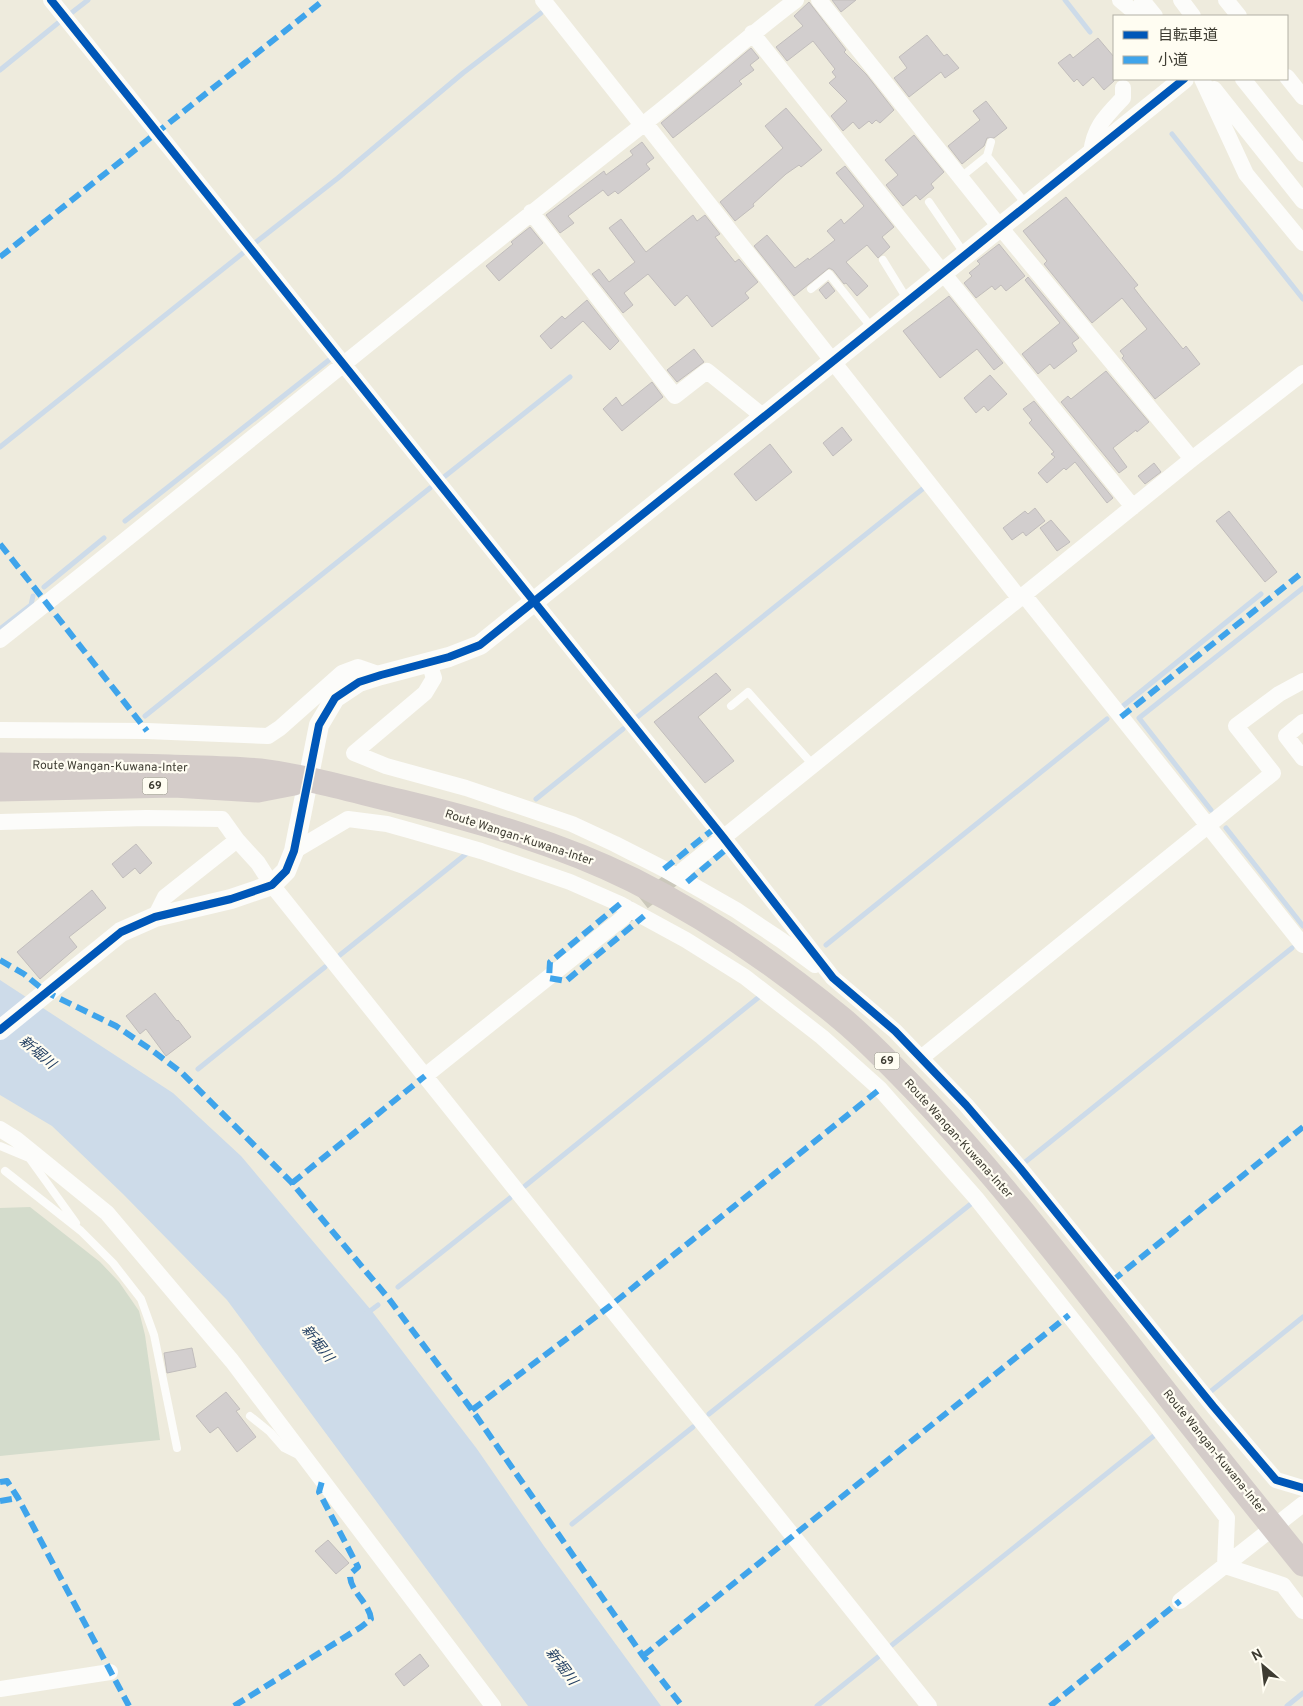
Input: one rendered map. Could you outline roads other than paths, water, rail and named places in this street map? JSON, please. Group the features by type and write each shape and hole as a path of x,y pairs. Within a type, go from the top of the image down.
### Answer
{"main road":[{"name":"Route Wangan-Kuwana-Inter","path":"0,766 113,765 212,768 260,772 309,780 492,826 581,857 632,880 673,902 737,941 845,1021 899,1072 948,1124 1041,1234 1190,1425 1303,1564"},
{"name":"Route Wangan-Kuwana-Inter","path":"0,789 174,785 258,790 309,780"}],"street":[{"path":"51,0 723,838 833,978"},
{"path":"543,0 1303,945"},
{"path":"0,640 643,124 752,33 796,0"},
{"path":"819,0 1000,227 1192,460"},
{"path":"1120,0 1138,15"},
{"path":"1142,0 1154,15"},
{"path":"1181,0 1193,15"},
{"path":"1226,0 1238,15"},
{"path":"752,33 1133,507"},
{"path":"1288,78 1303,97"},
{"path":"0,1030 121,932 155,917 231,899 272,885 286,871 294,852 319,726 336,698 359,682 429,663 480,645 1183,80"},
{"path":"1204,80 1246,174 1303,244"},
{"path":"1205,80 1303,201"},
{"path":"1244,80 1303,154"},
{"path":"1091,154 1092,143 1101,121 1123,98 1123,88"},
{"path":"531,212 675,396 707,371 764,417"},
{"path":"682,870 1133,507 1303,374"},
{"path":"429,663 434,678 425,693 354,752 386,766 466,788 563,821 615,844 664,868 736,910 833,978 895,1031 966,1105 1276,1480 1303,1488"},
{"path":"0,730 147,731 268,736 280,728 342,673 358,668 381,675"},
{"path":"921,1058 1273,773 1236,726 1279,694 1303,681"},
{"path":"1303,722 1286,736 1303,758"},
{"path":"0,822 146,818 222,819 237,840 258,862 272,885 929,1706"},
{"path":"294,852 348,820 387,824 481,851 570,882 644,916 745,977 815,1031 880,1089 976,1198 1227,1518 1224,1566"},
{"path":"155,917 165,897 237,840"},
{"path":"425,1076 624,917"},
{"path":"0,1129 16,1139 107,1213 232,1361 493,1706"},
{"path":"1180,1601 1303,1504"},
{"path":"1224,1566 1283,1585 1303,1610"},
{"path":"0,1689 110,1672"}],"lane":[{"path":"961,177 987,156 991,142"},
{"path":"987,156 1027,205"},
{"path":"929,202 966,255"},
{"path":"883,260 908,301"},
{"path":"811,289 829,274 873,329"},
{"path":"731,706 748,692 813,765"},
{"path":"16,1139 81,1230"},
{"path":"0,1146 29,1158"},
{"path":"5,1171 81,1230 113,1263 141,1299 154,1335 177,1448"},
{"path":"250,1416 270,1432 284,1448 306,1459"}],"water":[{"name":"新堀川","path":"0,980 173,1093 241,1156 371,1310 477,1449 544,1546 661,1706 528,1706 227,1300 123,1194 52,1126 0,1095"}],"waterway":[{"path":"70,14 88,0"},
{"path":"1065,0 1090,32"},
{"path":"255,243 338,178 463,73 541,13"},
{"path":"0,70 58,23"},
{"path":"1172,134 1303,299"},
{"path":"0,447 243,253"},
{"path":"125,521 329,360"},
{"path":"444,477 570,377"},
{"path":"636,718 925,487"},
{"path":"145,716 430,488"},
{"path":"44,587 104,538"},
{"path":"1211,810 1139,718 1303,588"},
{"path":"1123,706 1261,594"},
{"path":"0,629 31,605 33,596"},
{"path":"826,945 1107,719"},
{"path":"536,799 623,729"},
{"path":"1226,828 1303,926"},
{"path":"340,955 466,854"},
{"path":"1024,1163 1292,948"},
{"path":"198,1069 325,967"},
{"path":"525,1186 759,997"},
{"path":"398,1287 510,1198"},
{"path":"709,1414 972,1203"},
{"path":"366,1314 378,1305"},
{"path":"1210,1392 1303,1317"},
{"path":"572,1524 693,1427"},
{"path":"892,1645 1155,1435"},
{"path":"817,1706 878,1657"},
{"path":"1287,1706 1303,1693"}],"tunnel":[{"path":"624,917 682,871"}]}
